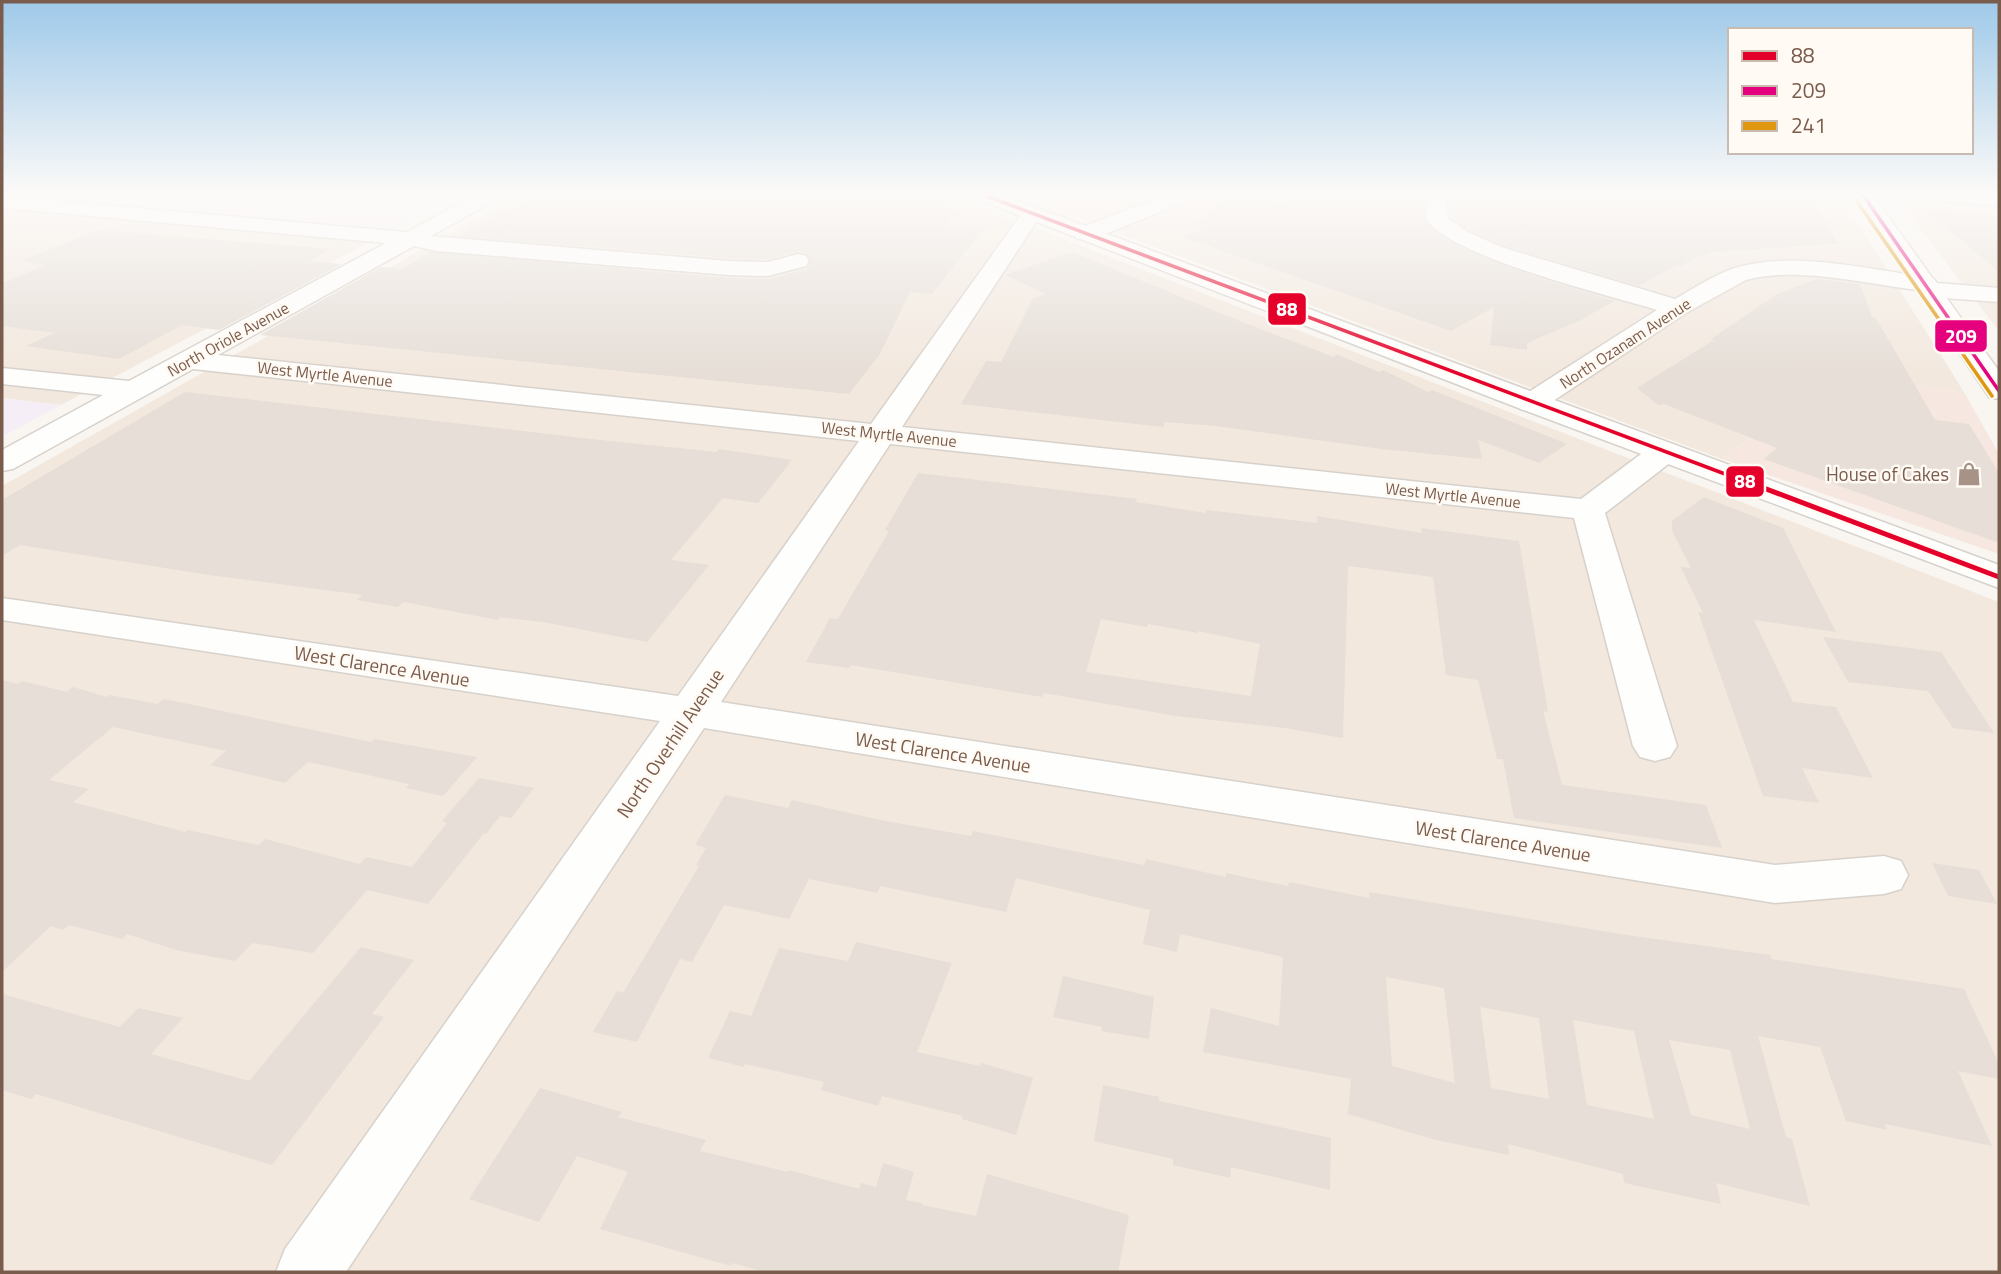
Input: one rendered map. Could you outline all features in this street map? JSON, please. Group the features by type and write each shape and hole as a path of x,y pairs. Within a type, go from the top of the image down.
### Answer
{"street":[{"name":"North Oriole Avenue","path":"2,462 383,254"},
{"path":"564,254 768,270 798,261"},
{"name":"North Overhill Avenue","path":"308,1272 1004,254"},
{"path":"1139,254 1999,577"},
{"path":"1507,254 1677,308"},
{"path":"1905,254 1999,391"},
{"name":"North Ozanam Avenue","path":"1531,403 1677,308 1738,275 1756,270 1798,268 1999,295"},
{"name":"West Myrtle Avenue","path":"189,360 1588,510"},
{"path":"2,376 133,390"},
{"path":"1655,746 1588,510 1664,452"},
{"name":"West Clarence Avenue","path":"2,609 691,712 1775,884 1884,875"}],"shaded area":[{"path":"2,254 346,254 61,405 2,398"},
{"path":"413,254 1103,254 1999,602 1999,1272 2,1272 2,486"},
{"path":"1175,254 1877,254 1964,392 1808,371 1798,400 1722,459"},
{"path":"1940,254 1999,254 1999,331"},
{"path":"1808,370 1964,392 1999,454 1999,554 1722,459 1798,400"},
{"path":"2,398 61,405 2,437"}],"building":[{"path":"36,254 320,254 309,261 342,264 219,330 182,325 119,359 26,346 54,333 2,326 2,283 46,265 20,261"},
{"path":"426,254 458,254 729,278 769,279 807,269 811,262 808,255 963,254 932,294 910,292 880,354 849,394 260,335 381,267 402,269"},
{"path":"685,254 786,254 768,259"},
{"path":"1065,254 1078,254 1240,321 1334,357 1336,354 1379,372 1383,370 1428,392 1432,390 1567,444 1539,463 1478,440 1482,459 1382,449 1216,426 1165,422 1163,427 961,404 986,361 1001,362 1033,298 1046,294 1005,275"},
{"path":"1233,254 1477,254 1533,276 1614,301 1579,321 1527,343 1527,350 1490,345 1494,307 1451,331"},
{"path":"1534,254 1705,254 1693,258 1682,266 1677,265 1639,286"},
{"path":"1978,254 1999,254 1999,272"},
{"path":"1817,279 1860,284 1872,317 1876,318 1935,420 1969,424 1999,473 1999,543 1764,459 1777,448 1664,404 1658,405 1637,388 1714,340 1711,339 1777,294"},
{"path":"185,392 600,440 717,452 719,449 792,460 758,503 723,498 671,560 709,565 647,642 543,622 500,617 498,620 404,602 398,607 357,600 363,595 209,575 20,545 2,556 2,500"},
{"path":"918,473 1137,499 1136,502 1206,513 1206,510 1317,523 1317,516 1422,533 1421,528 1519,541 1548,712 1543,711 1562,785 1706,805 1722,848 1514,818 1503,759 1497,759 1478,680 1446,675 1433,577 1348,566 1343,738 1285,728 1176,716 1044,693 1042,697 851,665 849,668 806,662 830,618 838,619 889,531 885,530","holes":["1101,619 1147,627 1148,624 1198,631 1260,644 1251,696 1086,672"]},
{"path":"1704,497 1783,528 1836,632 1754,620 1793,702 1836,707 1873,778 1802,768 1819,803 1763,796 1698,612 1703,613 1681,567 1691,568 1672,531 1672,521"},
{"path":"1823,637 1941,652 1994,733 1953,728 1928,691 1848,682"},
{"path":"2,680 18,684 22,681 67,692 73,687 107,697 110,695 157,704 164,699 371,742 374,739 477,757 443,796 406,788 409,784 308,762 285,783 210,765 226,751 113,727 49,780 89,789 73,802 185,832 187,830 259,845 265,839 360,864 366,857 412,867 447,823 442,821 479,778 534,788 511,818 500,816 486,834 484,833 428,904 367,890 313,953 252,943 235,961 176,950 127,934 122,939 69,925 63,930 51,926 2,972"},
{"path":"725,795 788,808 792,800 885,821 971,836 973,831 1144,865 1146,859 1226,877 1226,873 1288,886 1289,882 1369,898 1369,892 1620,934 1770,955 1771,959 1964,989 1999,1064 1999,1079 1958,1071 1992,1146 1885,1124 1887,1130 1846,1121 1820,1047 1758,1036 1786,1137 1792,1139 1810,1206 1716,1183 1721,1204 1624,1183 1623,1174 1508,1144 1509,1155 1436,1140 1348,1114 1351,1079 1203,1052 1211,1008 1279,1026 1283,957 1180,934 1177,952 1143,944 1150,910 1016,878 1006,912 880,886 877,893 809,879 789,919 724,905 692,962 680,959 637,1042 593,1032 617,991 623,993 699,866 696,865 706,848 695,845","holes":["1386,977 1444,988 1455,1083 1392,1066","1480,1007 1539,1018 1549,1099 1491,1088","1573,1020 1634,1031 1654,1119 1587,1105","1669,1040 1730,1050 1750,1129 1691,1115"]},
{"path":"1932,863 1979,870 1997,904 1948,896"},
{"path":"856,942 952,963 917,1052 980,1066 981,1063 1033,1078 1016,1135 962,1119 963,1116 882,1096 878,1106 821,1090 824,1082 708,1058 730,1011 751,1016 779,948 848,961"},
{"path":"361,947 414,960 372,1014 384,1017 272,1165 36,1094 31,1099 2,1090 2,994 120,1027 138,1008 183,1018 151,1054 249,1081"},
{"path":"1063,976 1154,997 1149,1039 1101,1031 1102,1027 1053,1017"},
{"path":"1103,1085 1159,1097 1159,1101 1331,1138 1330,1190 1231,1167 1230,1178 1173,1165 1173,1159 1094,1141"},
{"path":"540,1088 622,1112 618,1117 706,1140 700,1151 788,1172 789,1170 859,1189 861,1183 876,1187 883,1163 914,1172 906,1200 922,1205 976,1216 987,1174 1129,1215 1118,1272 766,1272 732,1263 731,1266 600,1229 628,1172 577,1156 539,1222 469,1199"}],"transit line":[{"name":"88","path":"1142,254 1999,577"},
{"name":"241","path":"1894,254 1992,396"},
{"name":"209","path":"1904,254 1999,391"}],"place":[{"name":"House of Cakes","path":"1969,474"}]}
